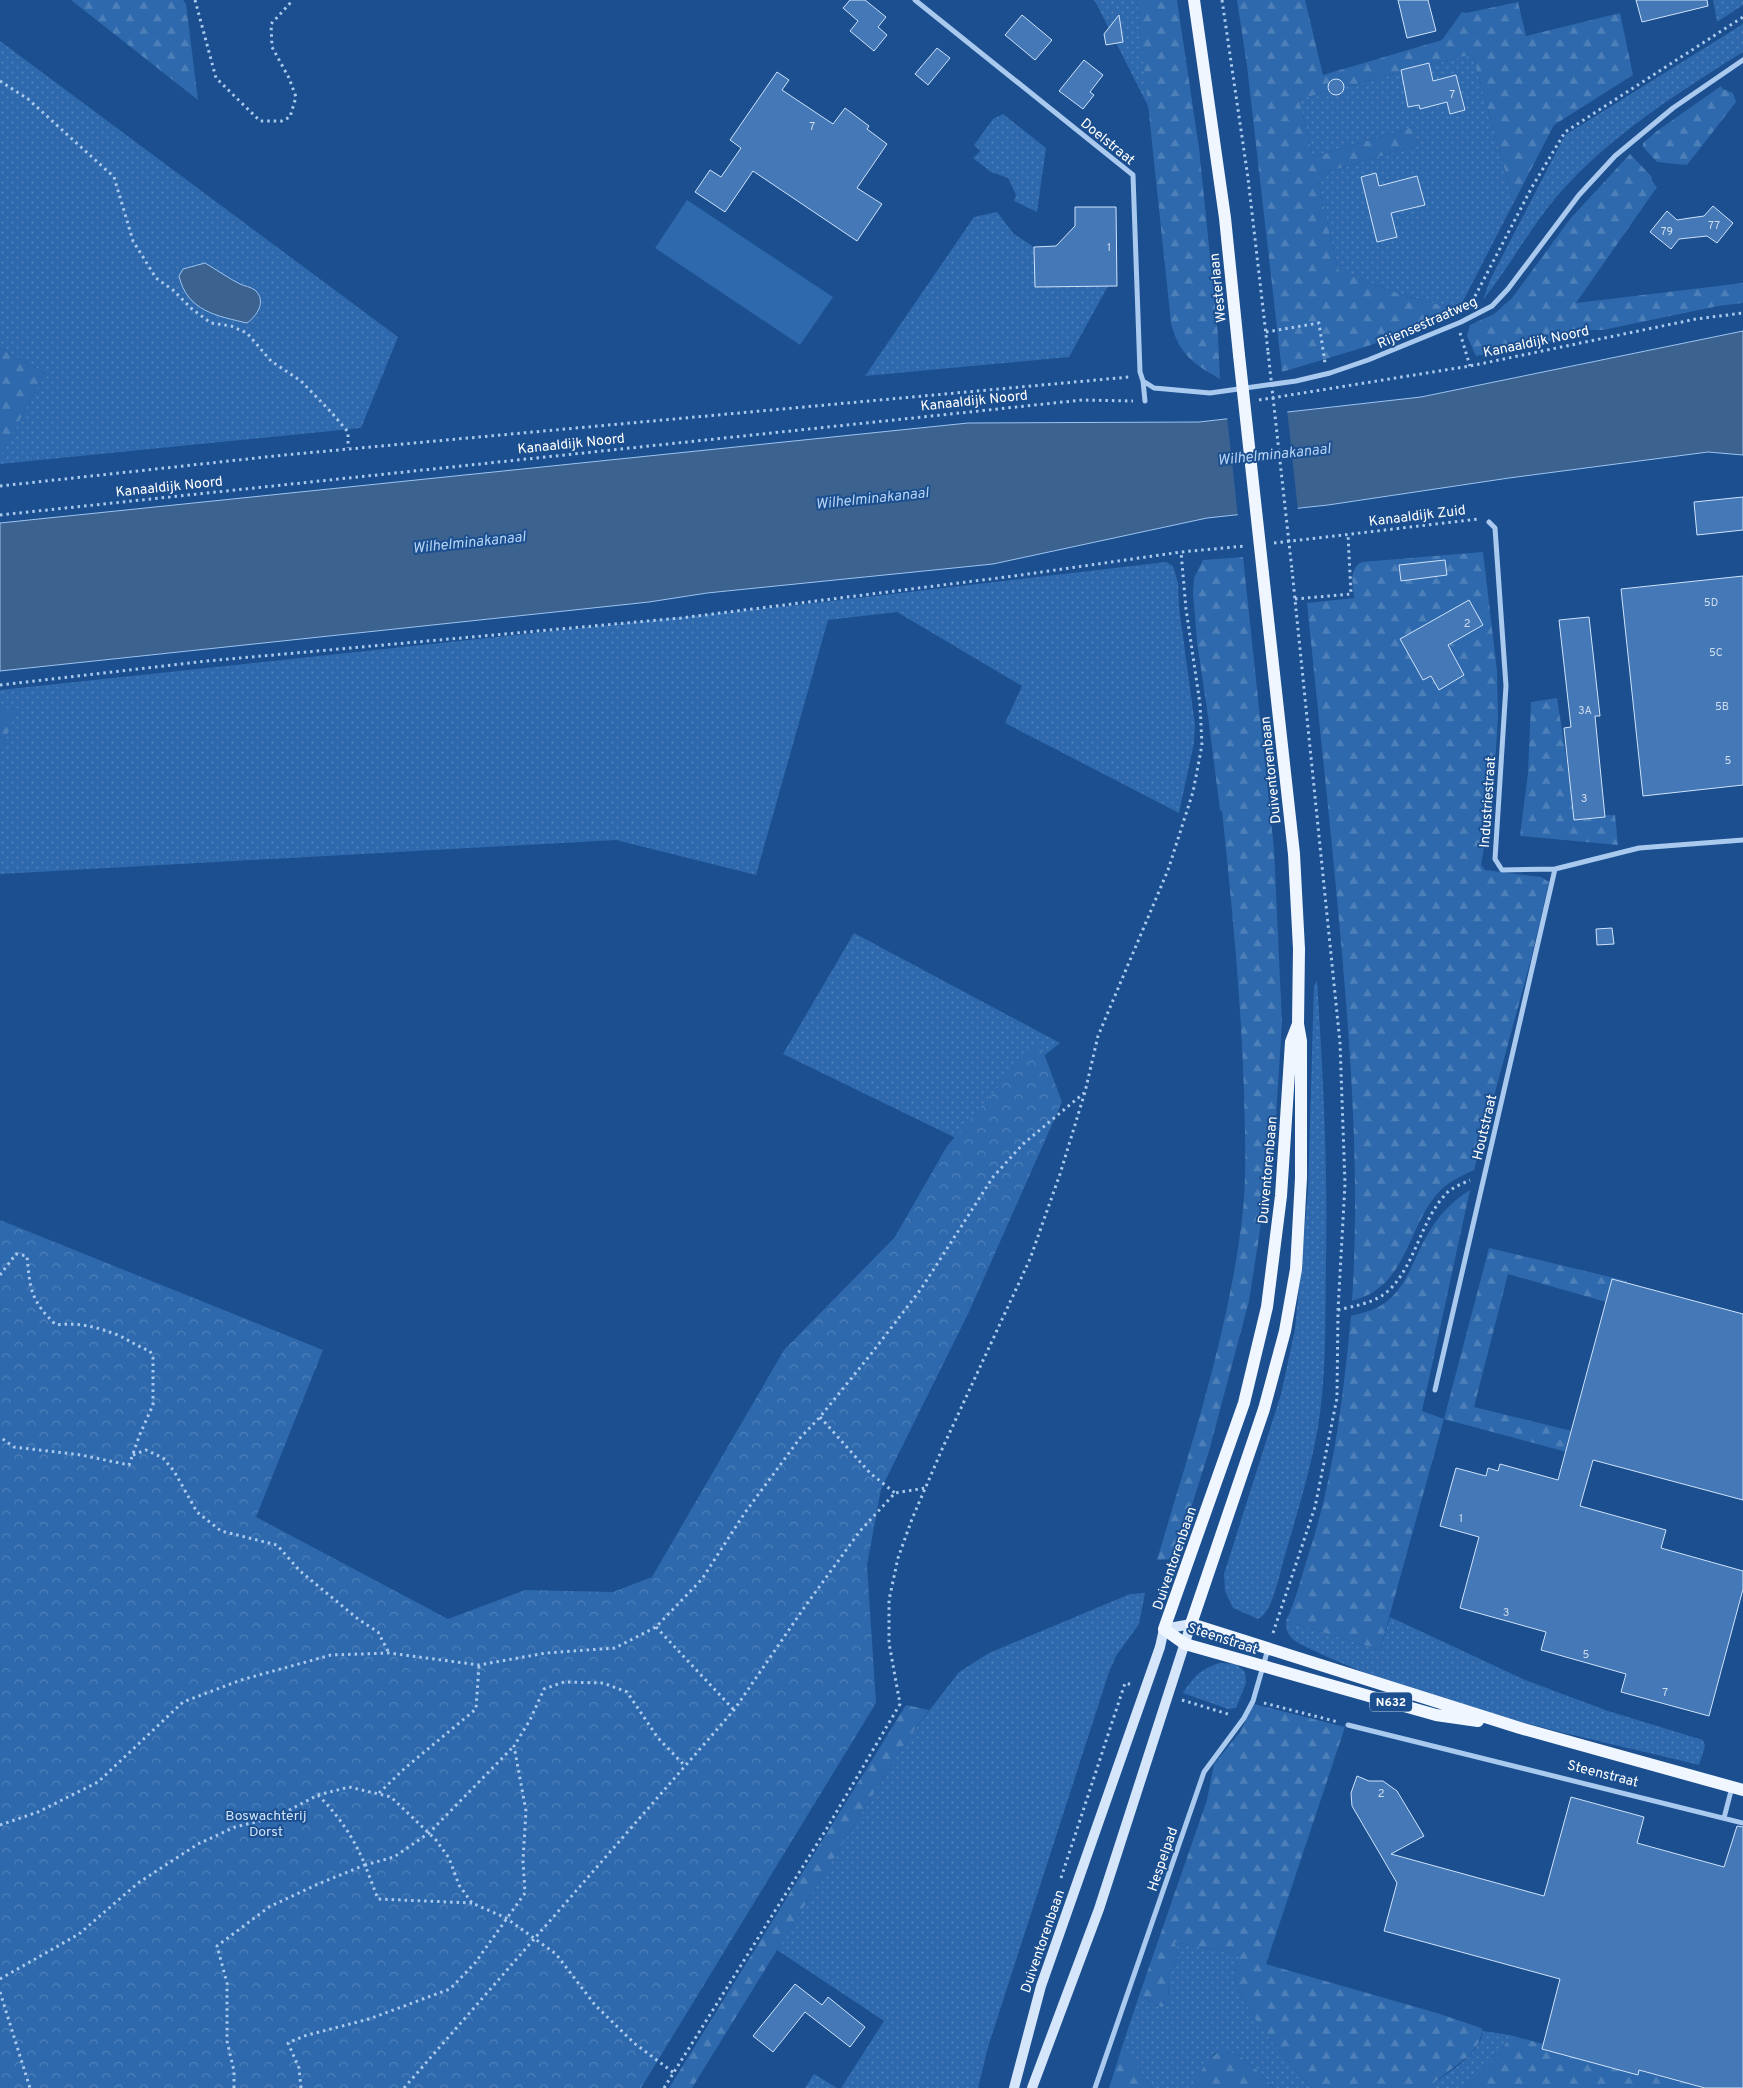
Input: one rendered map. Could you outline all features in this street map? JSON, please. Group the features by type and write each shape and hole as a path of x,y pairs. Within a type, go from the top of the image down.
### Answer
{"main road":[{"name":"Westerlaan","path":"1194,0 1225,218 1263,574"},
{"name":"Duiventorenbaan","path":"1032,2088 1099,1909 1191,1624 1264,1409 1285,1331 1296,1269 1301,1178 1301,1041 1298,1024 1299,949 1294,854 1263,574"},
{"name":"Duiventorenbaan","path":"1014,2088 1041,1986 1244,1404 1267,1308 1281,1196 1291,1042 1298,1024"},
{"name":"Steenstraat","path":"1164,1629 1191,1624 1520,1728 1737,1788"},
{"name":"Steenstraat","path":"1164,1629 1185,1644 1436,1715 1520,1728"}],"street":[{"name":"Doelstraat","path":"916,0 1133,175 1140,372 1144,381 1145,402"},
{"name":"Rijensestraatweg","path":"1144,381 1154,388 1210,393 1296,382 1368,360 1461,322 1492,306 1508,289 1579,195 1614,156 1673,108 1743,60"},
{"name":"Industriestraat","path":"1489,522 1495,528 1506,686 1495,860 1502,870 1556,869 1639,848 1743,840"},
{"name":"Houtstraat","path":"1435,1390 1556,869"},
{"name":"Hespelpad","path":"1095,2088 1204,1772 1244,1718 1253,1701 1269,1648"},
{"name":"Steenstraat","path":"1348,1725 1743,1823"},
{"path":"1724,1818 1737,1788"}],"path":[{"path":"195,0 216,78 260,121 282,121 290,117 296,98 289,78 272,47 271,24 293,0"},
{"path":"1222,0 1247,168 1292,570 1340,1043 1345,1184 1338,1310 1336,1398 1316,1498 1269,1648"},
{"path":"1470,366 1460,333 1461,322 1532,187 1565,132 1743,17"},
{"path":"0,81 28,100 114,177 134,241 156,278 173,290 192,310 211,323 231,326 247,333 271,361 301,381 331,412 348,432 348,448"},
{"name":"Kanaaldijk Noord","path":"1333,389 1470,366 1696,319 1743,314"},
{"path":"1266,332 1320,323 1325,364 1330,373"},
{"name":"Kanaaldijk Noord","path":"0,486 348,448 1132,377 1144,381"},
{"name":"Kanaaldijk Noord","path":"0,515 1082,400 1145,402"},
{"name":"Kanaaldijk Zuid","path":"1295,599 1351,594 1348,535 1479,519 1489,522"},
{"path":"0,685 207,661 681,618 1014,576 1181,552 1186,609 1200,704 1202,745 1192,792 1168,870 1098,1036 1085,1092 1060,1174 1030,1259 925,1488 898,1558 889,1600 889,1643 900,1704 827,1828 664,2088"},
{"path":"0,1825 38,1812 98,1782 183,1702 241,1680 331,1655 389,1652 479,1665 546,1653 614,1648 656,1627 702,1580 744,1514 794,1445 820,1417 921,1289 993,1177 1023,1144 1085,1092"},
{"path":"1338,1310 1369,1301 1387,1292 1405,1267 1445,1194 1471,1180 1484,1179"},
{"path":"0,1275 16,1254 27,1256 29,1282 38,1307 56,1325 74,1323 96,1328 150,1351 153,1358 153,1405 128,1465 81,1455 14,1447 0,1437"},
{"path":"820,1417 870,1473 894,1494"},
{"path":"133,1455 146,1450 162,1458 185,1488 197,1512 220,1531 277,1545 300,1571 358,1619 378,1632 389,1652"},
{"path":"404,2088 734,1710 806,1605 860,1532 894,1494 925,1488"},
{"path":"656,1627 734,1710"},
{"path":"379,1794 405,1768 476,1709 479,1665"},
{"path":"234,2088 234,2071 227,2041 227,1983 217,1946 269,1907 318,1884 394,1857 429,1833 514,1746 530,1720 544,1689 564,1682 603,1683 627,1692 658,1738 685,1766"},
{"path":"1253,1701 1348,1725"},
{"path":"301,2088 299,2068 288,2043 304,2036 370,2019 450,1989 475,1963 525,1894 526,1811 514,1746"},
{"path":"0,1979 78,1934 138,1883 198,1844 235,1827 276,1817 318,1795 349,1786 391,1797 429,1833 448,1858 459,1885 472,1903"},
{"path":"318,1795 335,1813 356,1844 378,1899 472,1903 506,1918 556,1954 595,2005 634,2043 674,2072"},
{"path":"0,1992 30,2088"}],"green space":[{"path":"71,0 183,0 186,4 198,100"},
{"path":"1093,0 1137,0 1149,108 1096,3"},
{"path":"1137,0 1177,0 1199,148 1218,335 1220,379 1195,363 1183,351 1174,334 1171,323"},
{"path":"1237,0 1305,0 1323,75 1442,40 1462,12 1466,13 1518,2 1526,36 1620,13 1633,75 1554,125 1514,202 1472,54 1299,99 1313,157 1413,127 1418,145 1317,175 1338,270 1405,296 1458,311 1456,315 1365,347 1282,372 1247,66"},
{"path":"1713,0 1743,0 1743,5 1717,22"},
{"path":"1743,24 1743,52 1645,117 1622,134 1578,173 1548,208 1483,300 1490,280 1565,135"},
{"path":"0,41 398,337 361,428 0,464 0,457 45,373 0,348"},
{"path":"1472,54 1514,202 1458,311 1405,296 1338,270 1317,175 1418,145 1413,127 1313,157 1299,99"},
{"path":"1721,86 1723,89 1733,93 1736,102 1687,165 1657,162 1643,147 1643,143"},
{"path":"1003,114 1046,148 1037,212 1014,201 1016,195 1008,178 991,172 973,158 980,151 974,145 993,119"},
{"path":"1630,154 1651,176 1653,183 1657,187 1576,303 1743,283 1743,303 1718,306 1603,330 1588,330 1563,339 1476,356 1467,336 1470,325 1494,314 1512,298 1570,219"},
{"path":"687,200 833,297 800,345 655,248"},
{"path":"997,212 1014,234 1034,247 1035,287 1108,286 1069,357 865,376 974,217"},
{"path":"0,348 45,373 0,457"},
{"path":"1483,552 1497,671 1498,718 1493,796 1481,865 1485,870 1541,877 1549,882 1531,959 1474,1170 1447,1184 1433,1199 1394,1272 1383,1284 1370,1294 1352,1301 1355,1162 1351,1070 1336,890 1307,603 1354,598 1353,573 1362,562"},
{"path":"1243,557 1274,849 1282,1022 1275,1133 1249,1301 1209,1451 1175,1559 1157,1560 1195,1434 1218,1349 1236,1263 1244,1204 1244,1093 1236,952 1222,811 1220,810 1197,642 1193,593 1194,578 1203,560"},
{"path":"1166,562 1173,566 1178,583 1179,607 1195,725 1194,743 1179,813 1005,723 1022,686 897,612 828,620 756,875 616,840 0,874 0,752 17,708 0,709 0,690 806,604"},
{"path":"1557,698 1575,816 1615,815 1618,845 1520,836 1528,773 1531,702"},
{"path":"18,708 0,752 0,709"},
{"path":"854,933 1060,1043 1040,1059 962,1141 783,1054"},
{"path":"1317,981 1326,1156 1323,1386 1318,1427 1302,1495 1274,1594 1267,1610 1258,1619 1233,1608 1225,1591 1224,1574 1281,1394 1295,1329 1308,1192 1314,986"},
{"name":"Boswachterij Dorst","path":"1039,1040 1062,1102 968,1314 881,1489 867,1565 876,1703 641,2088 0,2088 0,1220 323,1350 256,1517 448,1619 525,1590 613,1592 652,1577 784,1350 895,1237 947,1146"},
{"path":"1470,1190 1422,1411 1444,1419 1380,1650 1286,1621 1296,1597 1325,1497 1341,1407 1351,1316 1378,1307 1394,1295 1400,1288 1436,1221 1451,1204"},
{"path":"1489,1248 1627,1281 1620,1306 1508,1274 1474,1407 1584,1434 1578,1455 1444,1419"},
{"path":"1145,1593 1139,1624 1116,1656 1109,1672 988,2047 978,2088 841,2088 884,2021 777,1950 908,1738 959,1672 989,1653 1130,1594"},
{"path":"1390,1617 1523,1679 1608,1711 1703,1740 1705,1746 1699,1765 1495,1715 1394,1684 1298,1643 1292,1639 1286,1625 1286,1621 1380,1650"},
{"path":"1219,1663 1236,1664 1245,1672 1246,1683 1236,1708 1228,1709 1183,1693 1198,1674"},
{"path":"1254,1704 1345,1727 1266,1964 1437,2013 1481,2028 1483,2031 1478,2044 1470,2055 1427,2088 1312,2088 1267,2035 1245,2003 1235,1978 1239,1955 1175,1942 1178,1957 1169,1974 1168,2004 1161,2007 1149,2001 1140,1993 1207,1800 1214,1764 1240,1732"},
{"path":"906,1705 929,1710 908,1738 692,2088 669,2088"},
{"path":"1175,1942 1240,1955 1235,1969 1235,1978 1245,2002 1267,2035 1312,2088 1274,2088 1247,2061 1230,2052 1222,2051 1214,2054 1190,2088 1153,2088 1122,2047 1140,1993 1160,2007 1168,2004 1169,1974 1178,1957"},
{"path":"1483,2031 1510,2035 1499,2056 1465,2088 1427,2088 1469,2057 1480,2040"},
{"path":"1510,2035 1703,2088 1465,2088 1499,2056"},
{"path":"1122,2047 1153,2088 1109,2088"},
{"path":"1219,2051 1227,2051 1242,2058 1256,2069 1274,2088 1190,2088 1208,2061"},
{"path":"814,2074 837,2088 805,2088"}],"water":[{"path":"205,263 259,294 259,308 247,323 225,318 205,310 189,297 183,288 179,276 183,269"},
{"name":"Wilhelminakanaal","path":"1743,331 1743,455 1708,452 1509,478 1328,505 1207,518 993,564 707,593 649,602 0,671 0,523 968,423 1199,422 1421,397"}],"pier":[{"path":"1287,409 1298,511 1238,517 1227,416"}],"building":[{"path":"850,0 865,0 886,17 878,27 887,35 874,51 850,31 858,21 843,8"},
{"path":"1398,0 1428,0 1436,31 1407,38"},
{"path":"1636,0 1707,0 1708,6 1642,22"},
{"path":"1022,15 1052,40 1035,60 1005,35"},
{"path":"1119,15 1123,42 1106,45 1104,34"},
{"path":"937,48 950,58 928,85 915,74"},
{"path":"1084,60 1103,75 1090,92 1094,95 1083,109 1059,91"},
{"path":"1429,63 1433,81 1456,75 1465,110 1450,114 1447,102 1420,109 1419,105 1408,107 1401,70"},
{"path":"777,72 789,80 782,90 833,124 845,108 869,126 867,129 887,144 857,188 882,204 857,241 753,171 725,212 695,192 710,170 721,177 741,148 730,140"},
{"path":"1333,79 1339,79 1344,84 1342,93 1333,95 1328,90 1328,84"},
{"path":"1376,173 1379,186 1417,176 1425,205 1391,213 1397,237 1377,242 1361,177"},
{"path":"1713,206 1733,223 1717,243 1707,236 1679,239 1671,249 1650,232 1667,211 1677,220 1704,216"},
{"path":"1075,207 1116,207 1117,286 1035,287 1034,247 1056,246 1075,226"},
{"path":"1743,497 1743,530 1697,535 1694,502"},
{"path":"1445,560 1447,575 1401,581 1399,565"},
{"path":"1743,576 1743,785 1643,796 1621,589"},
{"path":"1469,600 1483,625 1448,645 1464,675 1439,690 1431,676 1423,680 1400,639"},
{"path":"1589,617 1600,716 1595,716 1605,817 1574,820 1564,728 1571,727 1559,620"},
{"path":"1612,928 1614,944 1597,945 1596,929"},
{"path":"1612,1279 1743,1314 1743,1500 1593,1460 1580,1506 1666,1530 1661,1548 1743,1571 1743,1589 1709,1716 1621,1692 1626,1674 1541,1650 1546,1632 1460,1608 1479,1537 1440,1526 1456,1468 1486,1476 1488,1468 1498,1471 1500,1464 1558,1480"},
{"path":"1357,1776 1369,1781 1383,1781 1397,1791 1424,1836 1391,1854 1544,1896 1571,1797 1644,1817 1637,1843 1724,1867 1737,1826 1743,1827 1743,2088 1705,2088 1639,2070 1638,2075 1542,2049 1560,1979 1384,1931 1397,1883 1352,1806 1351,1793"},
{"path":"795,1984 822,2005 828,1997 865,2027 850,2047 805,2012 773,2052 753,2036"}]}
